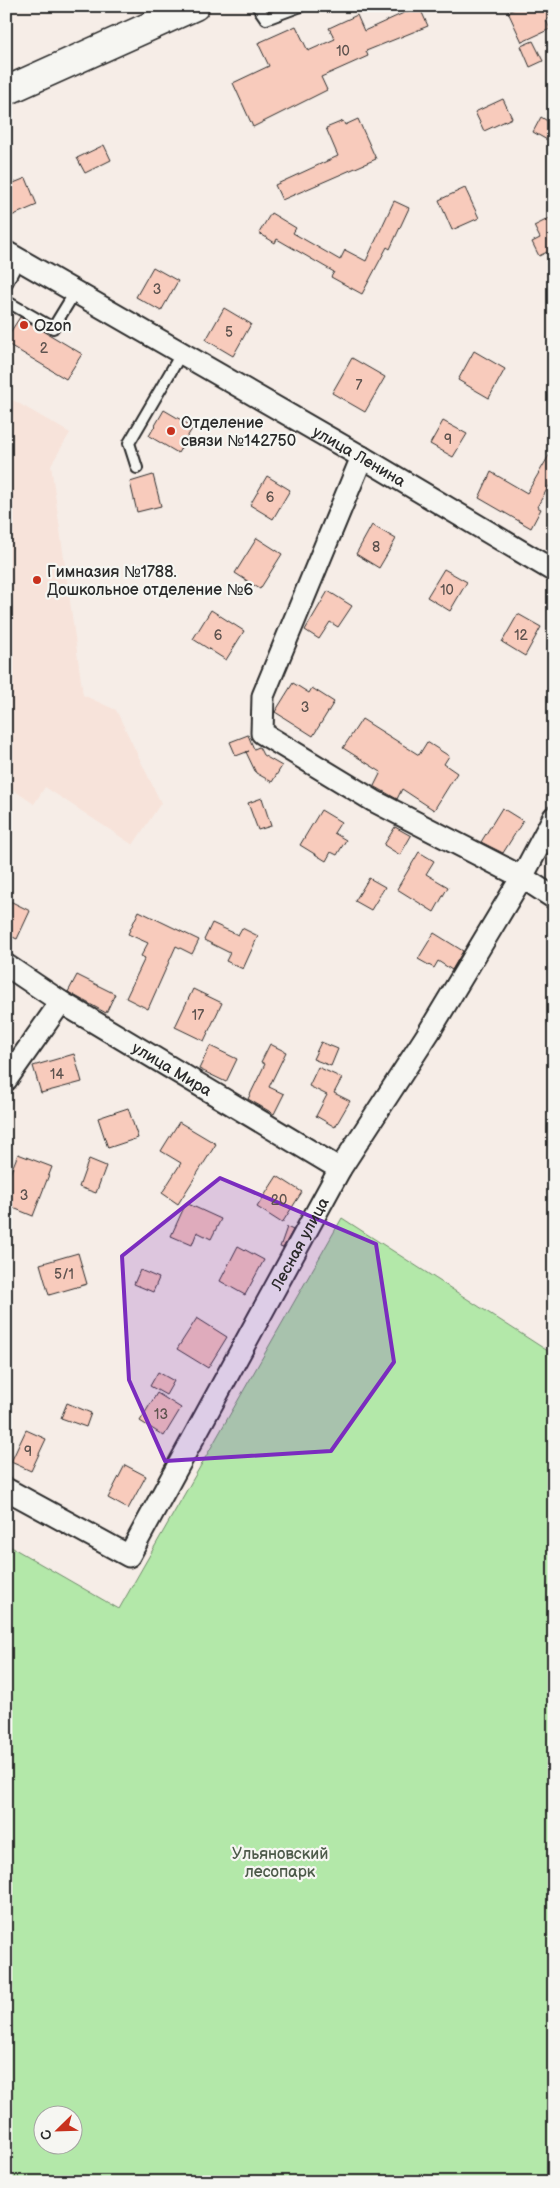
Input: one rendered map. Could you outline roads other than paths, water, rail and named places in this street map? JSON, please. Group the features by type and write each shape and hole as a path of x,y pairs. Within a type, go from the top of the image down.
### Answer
{"main road":[{"path":"6,90 156,15 195,6"}],"street":[{"name":"улица Ленина","path":"13,256 362,457 554,571"},
{"path":"362,457 263,696 262,733 374,801 522,877 554,898"},
{"name":"Лесная улица","path":"6,1490 129,1556 340,1169 429,1032 522,877 554,817"},
{"name":"улица Мира","path":"6,965 62,1002 340,1169"},
{"path":"6,1080 62,1002"}],"lane":[{"path":"257,6 266,19 300,6"},
{"path":"6,286 13,256"},
{"path":"6,301 53,328 74,292"},
{"path":"137,468 129,443 181,354"}],"place":[{"name":"Ozon","path":"24,325"},
{"name":"Отделение связи №142750","path":"171,431"},
{"name":"Гимназия №1788. Дошкольное отделение №6","path":"37,580"}],"park label":[{"name":"Ульяновский лесопарк","path":"280,1862"}]}
